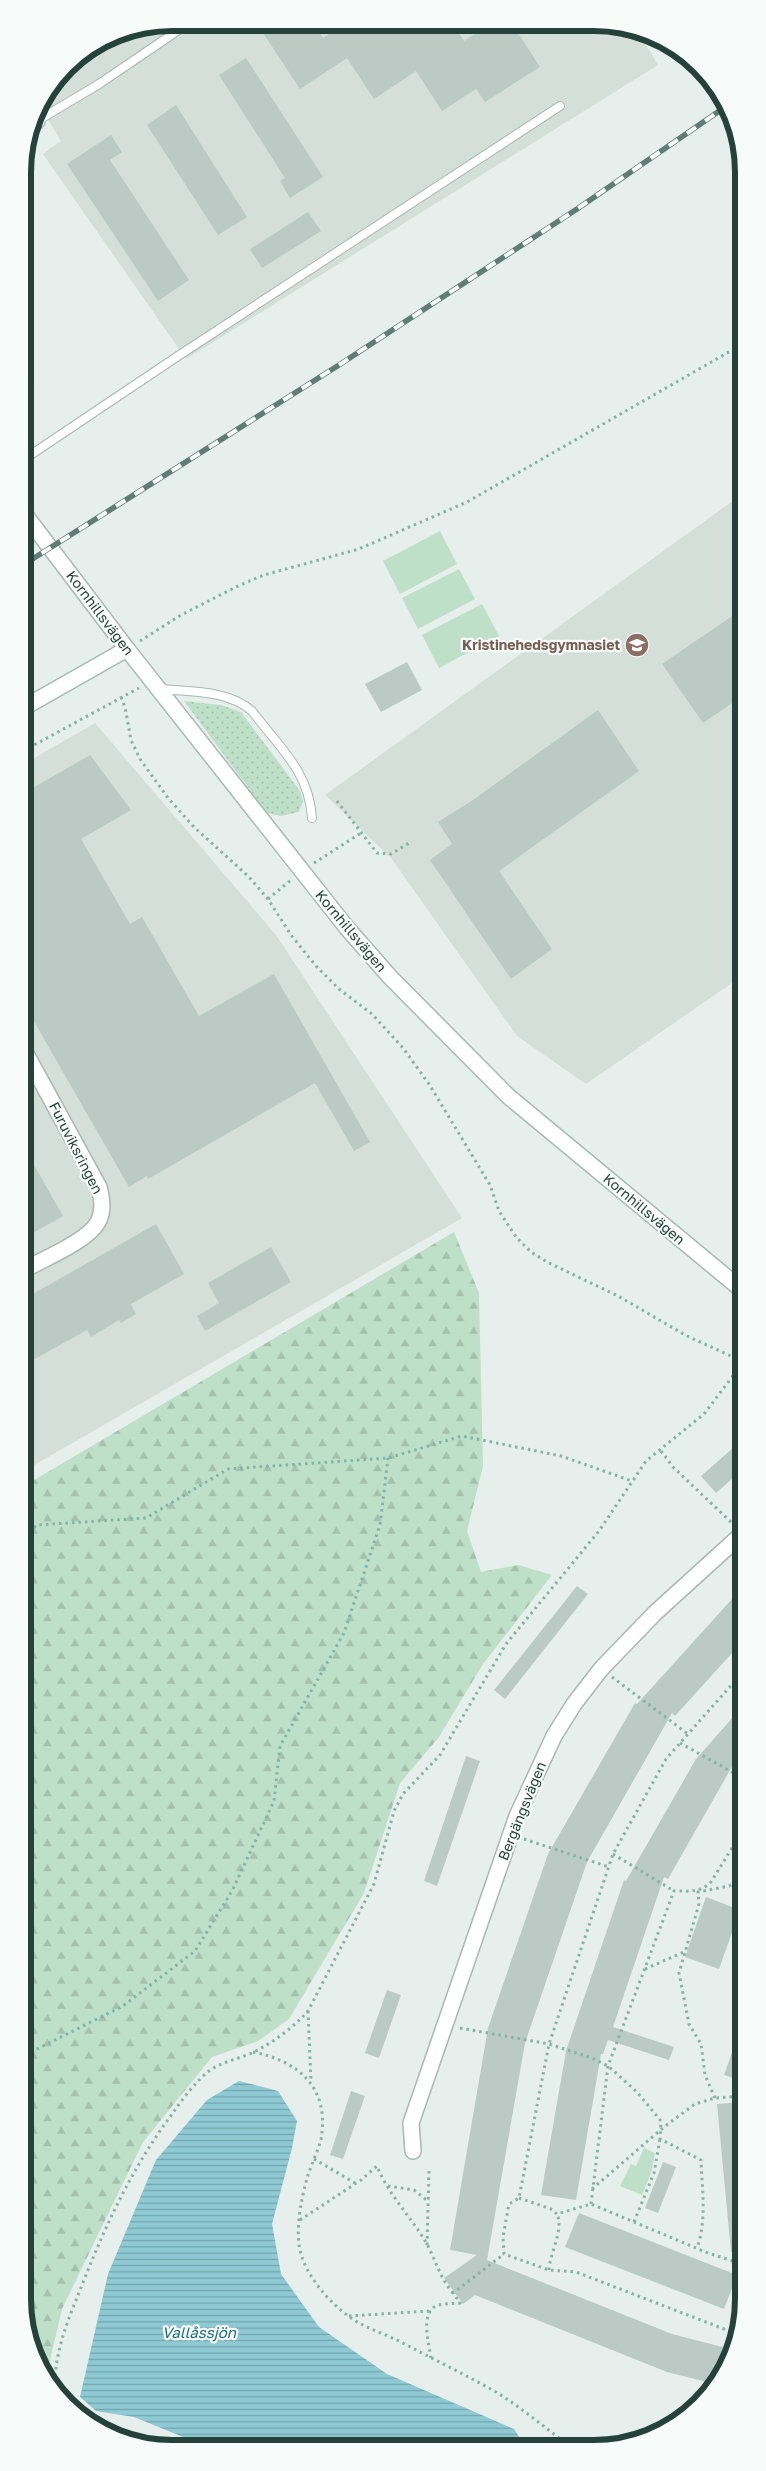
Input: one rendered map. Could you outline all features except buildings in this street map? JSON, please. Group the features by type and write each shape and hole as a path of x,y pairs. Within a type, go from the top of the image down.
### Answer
{"street":[{"name":"Kornhillsvägen","path":"32,524 153,684 347,928 390,977 508,1096 734,1284"},
{"path":"32,704 127,649"},
{"name":"Furuviksringen","path":"31,1266 88,1234 98,1222 102,1204 100,1188 32,1064"},
{"name":"Bergängsvägen","path":"413,2151 410,2123 511,1834 538,1768 554,1736 574,1704 601,1669 655,1613 734,1541"}],"lane":[{"path":"44,115 99,84 177,31"},
{"path":"32,454 560,106"},
{"path":"153,684 232,698 243,703 252,711 303,777 311,802 312,818"}],"path":[{"path":"127,649 181,616 238,586 264,576 359,549 467,502 735,348"},
{"path":"32,747 121,698 153,684"},
{"path":"121,698 125,708 131,740 140,759 151,775 194,827 249,877 268,898 291,935 316,966 339,989 372,1014 403,1048 430,1084 490,1185 499,1211 516,1238 531,1252 547,1262 618,1296 687,1336 734,1359"},
{"path":"337,801 377,853 391,854 409,843"},
{"path":"56,2378 57,2356 62,2337 111,2214 138,2164 172,2114 199,2080 225,2062 253,2052 295,2025 308,2011 374,1884 394,1811 403,1794 440,1754 506,1644 599,1531 646,1462 704,1414 734,1373"},
{"path":"31,1530 37,1525 146,1518 228,1469 388,1458 462,1436 561,1456 632,1482"},
{"path":"661,1451 673,1467 734,1525"},
{"path":"31,2052 123,2006 195,1951 232,1891 274,1801 280,1746 344,1633 380,1525 388,1458"},
{"path":"601,1669 688,1734"},
{"path":"504,2254 503,2238 509,2204 519,2198 549,2044 613,1854 666,1759 734,1682"},
{"path":"680,1743 734,1773"},
{"path":"511,1834 609,1867"},
{"path":"698,1892 711,1882 734,1844"},
{"path":"613,1854 674,1891 698,1892 734,1883"},
{"path":"591,2204 608,2066 674,1891"},
{"path":"698,1892 699,1904 679,1973 689,2024 701,2044 705,2075 715,2098"},
{"path":"644,1969 684,1952"},
{"path":"308,2011 311,2083 319,2102 322,2126 305,2191 299,2237 302,2260 314,2281 348,2316 432,2358 520,2407 563,2440"},
{"path":"444,2026 549,2044 608,2066 657,2113 662,2129 654,2173 634,2222"},
{"path":"253,2052 275,2056 288,2062 311,2083"},
{"path":"592,2190 662,2129 695,2104 715,2098 734,2097"},
{"path":"660,2139 701,2160 704,2218 703,2230 697,2248"},
{"path":"314,2159 327,2169 356,2183"},
{"path":"300,2220 356,2183 377,2166 427,2245 442,2280 460,2303 436,2306 429,2311 348,2316"},
{"path":"427,2245 430,2171"},
{"path":"388,2186 414,2190 430,2202"},
{"path":"519,2198 551,2209 557,2214 559,2225 550,2257 549,2270"},
{"path":"557,2214 591,2204 697,2248 734,2261"},
{"path":"504,2254 549,2270 576,2272 730,2331"},
{"path":"453,2293 504,2254"},
{"path":"429,2311 427,2318 432,2358"}],"shaded area":[{"path":"154,32 612,32 644,41 658,65 186,359 43,154 61,141 44,113 60,86 79,66 102,50 118,42"},
{"name":"Kristinehedsgymnasiet","path":"735,499 735,981 586,1084 517,1036 391,858 325,795"},
{"path":"95,723 276,935 462,1218 31,1467 32,760"}],"green space":[{"path":"440,531 457,564 400,594 383,561"},
{"path":"459,569 475,599 418,629 402,598"},
{"path":"482,604 499,636 439,668 422,635"},
{"path":"184,701 221,705 241,712 300,791 303,801 299,812 281,816 267,813"},
{"path":"454,1232 479,1293 483,1466 467,1531 481,1572 518,1565 552,1575 483,1664 439,1737 400,1783 364,1893 289,2019 258,2041 212,2057 143,2142 62,2309 49,2366 36,2335 31,2299 31,1482"},
{"path":"644,2148 655,2153 651,2173 642,2195 620,2186 631,2164 636,2166"}],"water":[{"name":"Vallåssjön","path":"239,2081 278,2091 297,2121 292,2148 272,2224 281,2274 319,2327 387,2374 514,2429 521,2440 190,2440 134,2417 96,2411 80,2397 108,2274 156,2160 207,2100"}],"railway":[{"path":"32,559 339,365 577,209 720,110"}],"place":[{"name":"Kristinehedsgymnasiet","path":"637,645"}]}
